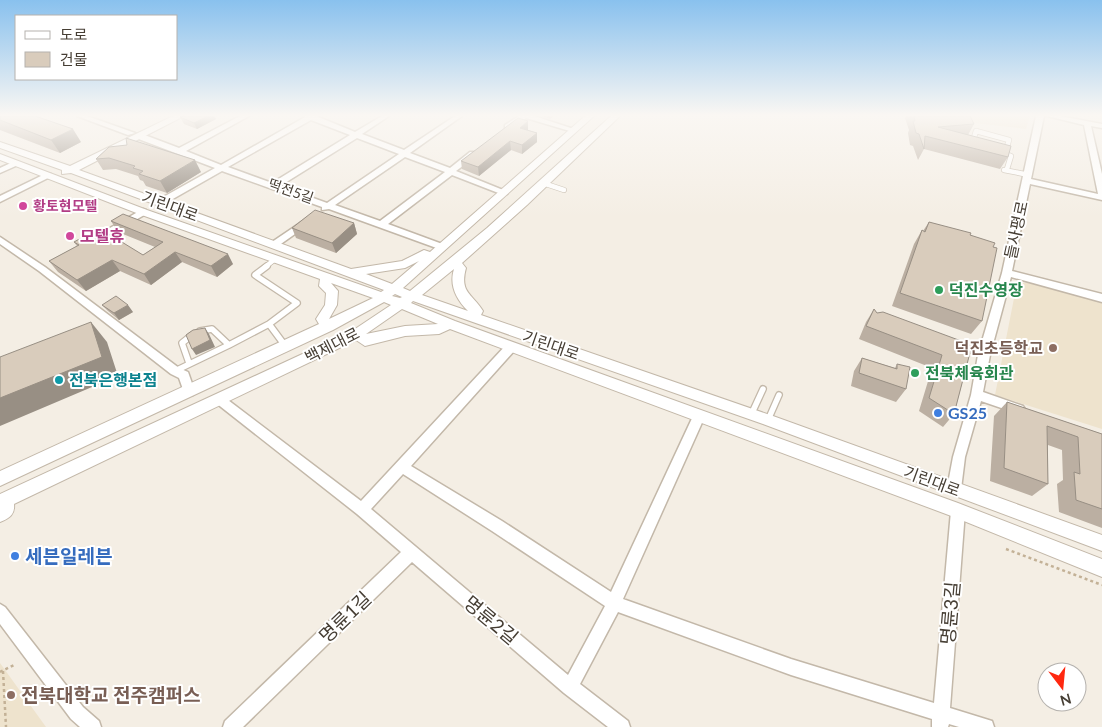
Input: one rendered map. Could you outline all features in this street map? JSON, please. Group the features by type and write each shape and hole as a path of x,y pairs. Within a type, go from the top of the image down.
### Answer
{"street":[{"name":"기린대로","path":"14,150 275,244 350,273 388,294"},
{"path":"0,199 104,150"},
{"name":"떡전5길","path":"173,150 442,247"},
{"path":"178,152 182,150"},
{"path":"161,202 250,150"},
{"path":"274,186 331,150"},
{"path":"394,150 504,192"},
{"path":"275,244 407,150"},
{"path":"382,224 479,150"},
{"name":"백제대로","path":"0,479 328,327 388,294 551,150"},
{"name":"백제대로","path":"2,505 357,334 407,300 455,263 579,150"},
{"name":"들사평로","path":"954,489 959,457 976,395 984,355 1007,273 1033,150"},
{"path":"1092,150 1102,193"},
{"name":"기린대로","path":"0,158 326,278 473,318 768,420 1102,543"},
{"path":"0,171 15,163"},
{"path":"1028,178 1102,197"},
{"name":"기린대로","path":"84,246 143,212"},
{"path":"0,240 46,267 175,371 184,376 189,392"},
{"path":"350,273 404,264 424,254 432,257"},
{"path":"455,263 460,268 458,284 461,295 477,311 473,318"},
{"path":"1007,273 1102,298"},
{"path":"326,278 325,286 332,290 331,305 322,318 328,327"},
{"name":"기린대로","path":"407,300 450,324 958,511 1102,568"},
{"path":"357,334 365,341 405,332 439,329 450,324"},
{"path":"362,510 511,347"},
{"path":"976,395 1030,412"},
{"path":"220,400 362,510 412,552"},
{"path":"570,687 614,603 700,416"},
{"path":"402,467 497,526 614,603 941,721 986,727"},
{"name":"명륜3길","path":"941,721 958,511"},
{"name":"명륜2길","path":"412,552 570,687 622,727"},
{"name":"명륜1길","path":"231,727 412,552"},
{"path":"2,618 77,713 94,727"}],"lane":[{"path":"1005,154 1006,150"},
{"path":"996,152 1011,156 1006,170 1028,178"},
{"path":"543,183 564,190"},
{"path":"175,371 269,324 297,303 255,276 274,260"},
{"path":"269,324 286,346"},
{"path":"189,363 182,343 196,332 212,329 229,345"},
{"path":"957,345 984,355"},
{"path":"751,415 763,389"},
{"path":"768,420 779,395"}],"path":[{"path":"1006,548 1102,585"},
{"path":"6,727 1,671 14,665"}],"shaded area":[{"name":"덕진초등학교","path":"1017,283 1028,283 1102,302 1102,429 995,395"},
{"name":"전북대학교 전주캠퍼스","path":"0,663 46,727 0,727"}],"building":[{"path":"106,150 163,150 195,160 160,181 139,174 143,171 133,168 135,166 109,158 96,159"},
{"path":"476,150 499,150 478,167 461,161"},
{"path":"980,150 1010,150 1008,157"},
{"path":"315,210 354,223 332,243 292,228"},
{"path":"123,214 228,254 211,266 175,252 144,274 112,260 77,280 49,261 79,245 74,242 99,228 143,255 163,242 111,221"},
{"name":"덕진수영장","path":"929,222 971,233 970,235 995,243 993,247 997,248 982,321 900,293 922,230 925,232"},
{"path":"116,296 128,305 114,313 102,305"},
{"path":"874,309 877,313 883,312 972,345 954,414 929,398 942,355 866,326"},
{"path":"91,322 102,357 0,398 0,357"},
{"path":"205,328 210,340 192,349 186,335 193,330"},
{"path":"862,358 897,369 897,364 910,367 906,389 859,373"},
{"path":"1007,402 1102,434 1102,509 1076,500 1074,472 1080,474 1078,437 1047,426 1048,484 1004,468"}],"place":[{"name":"황토현모텔","path":"23,206"},
{"name":"모텔휴","path":"70,236"},
{"name":"덕진수영장","path":"939,290"},
{"name":"덕진초등학교","path":"1053,348"},
{"name":"전북체육회관","path":"915,373"},
{"name":"전북은행본점","path":"59,380"},
{"name":"GS25","path":"938,413"},
{"name":"세븐일레븐","path":"15,556"},
{"name":"전북대학교 전주캠퍼스","path":"11,695"}]}
